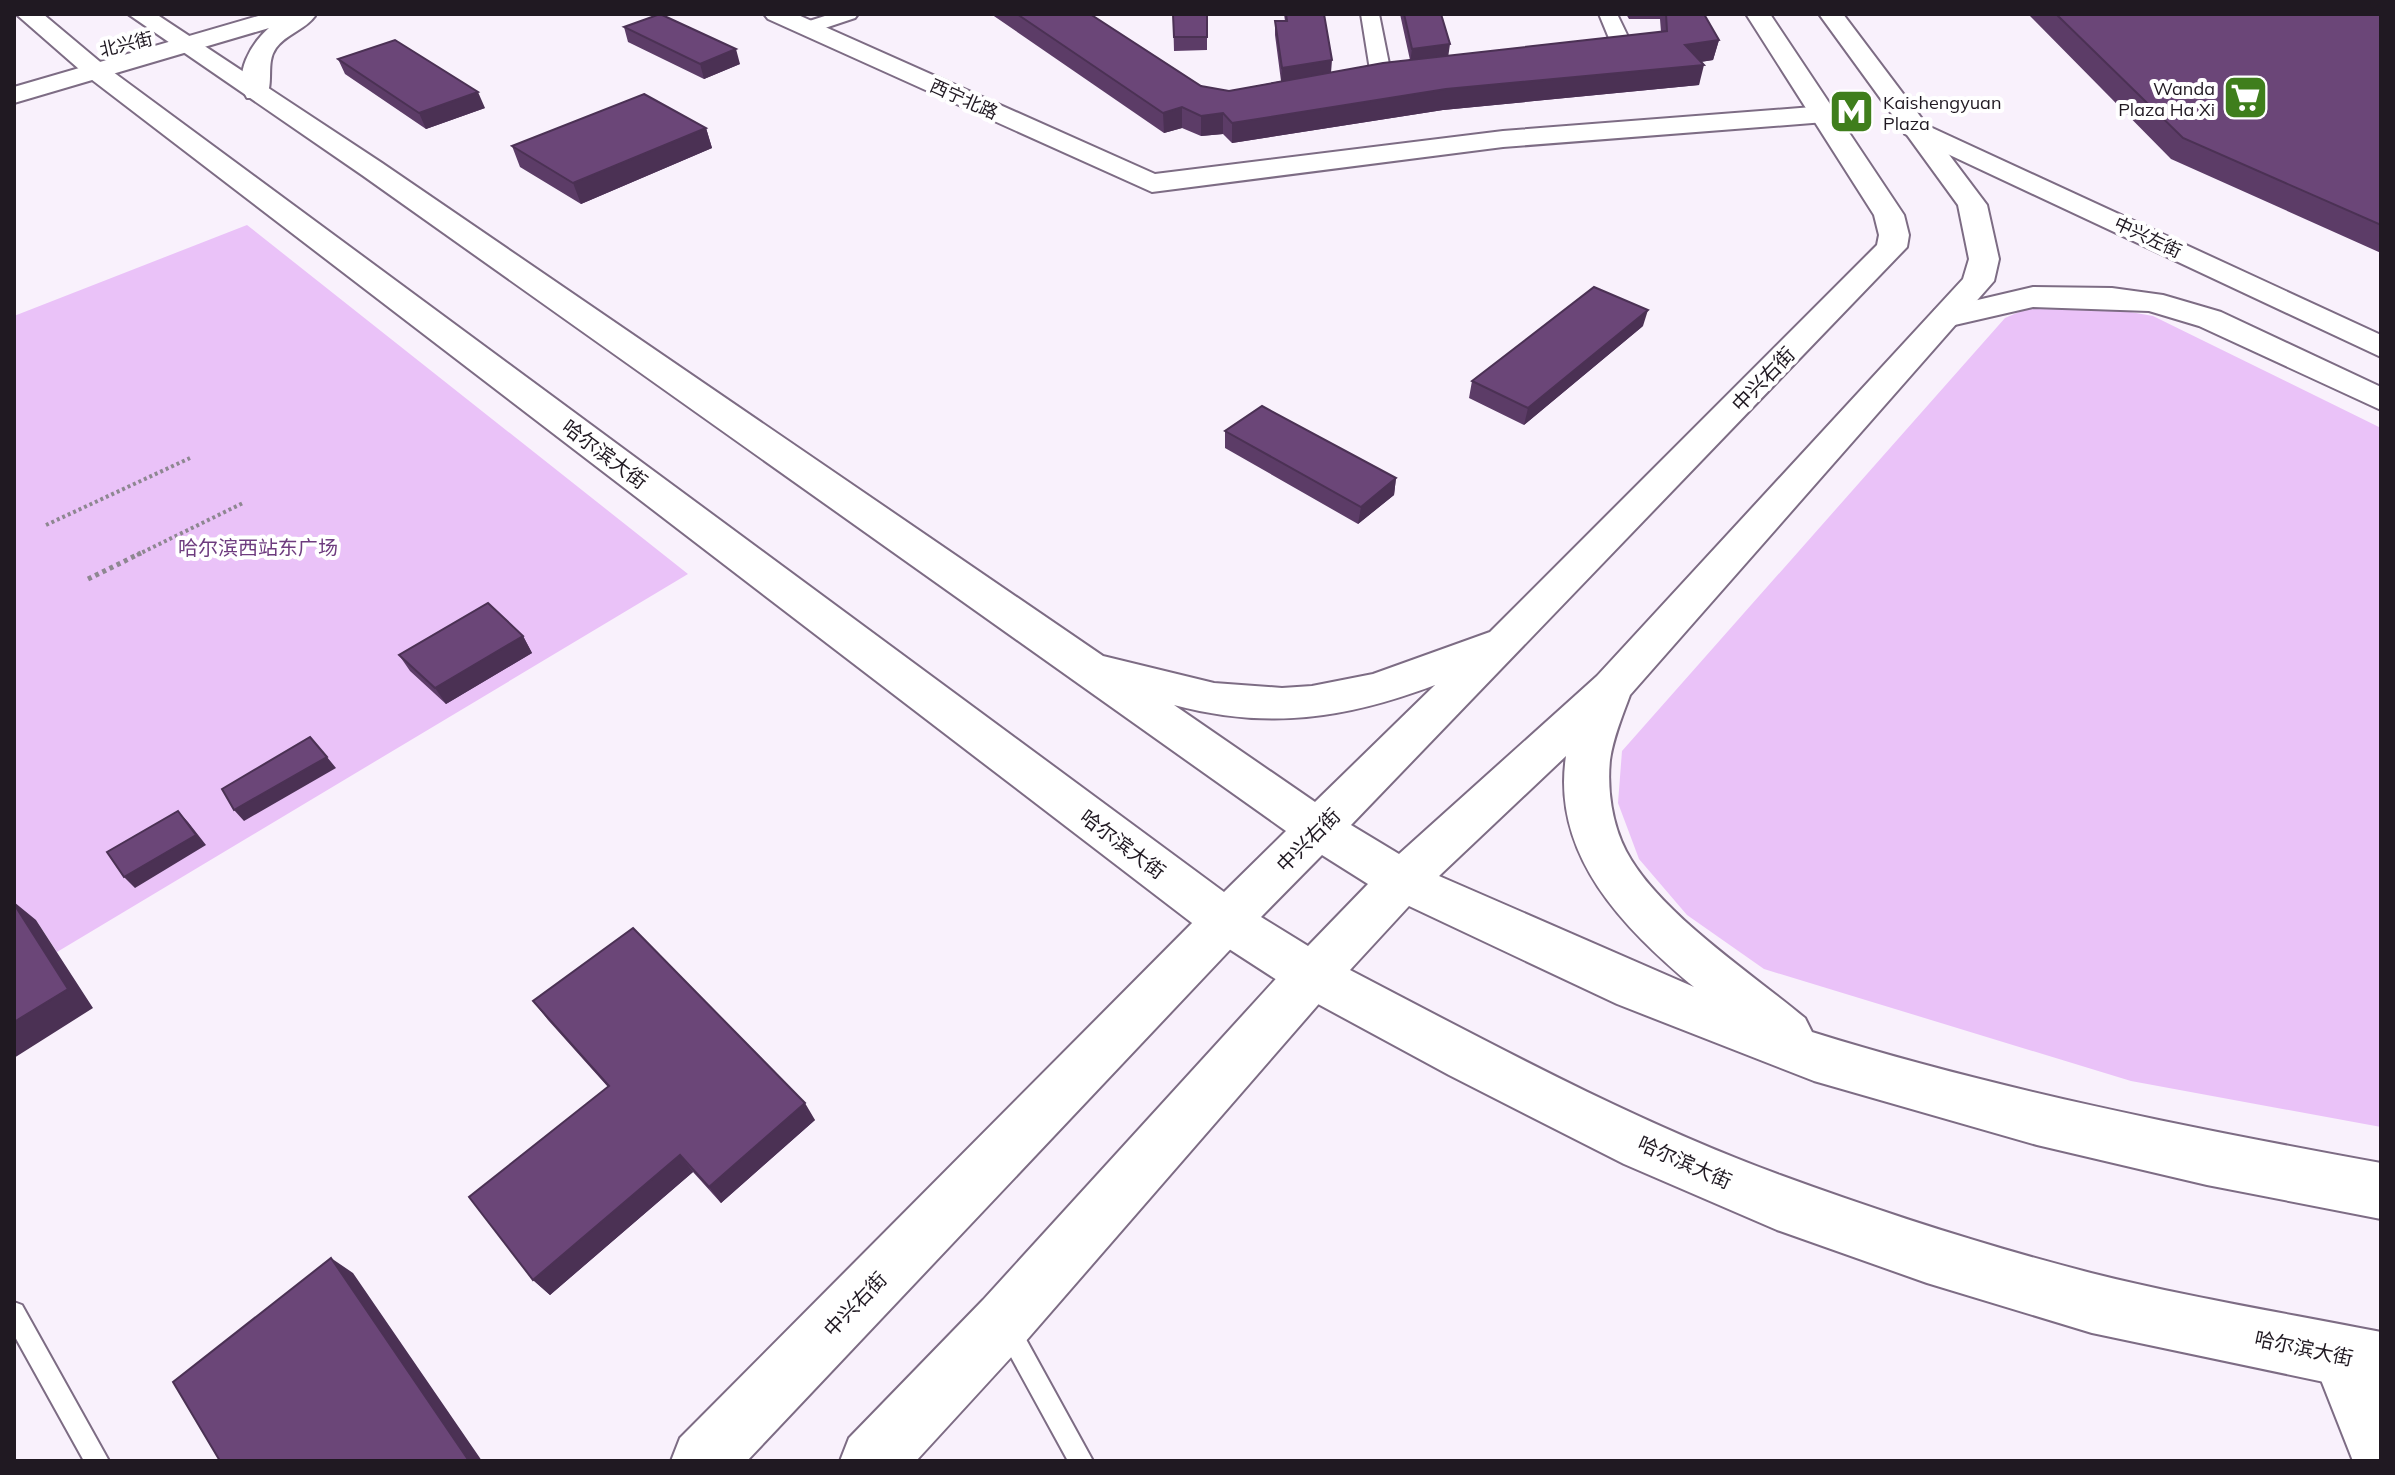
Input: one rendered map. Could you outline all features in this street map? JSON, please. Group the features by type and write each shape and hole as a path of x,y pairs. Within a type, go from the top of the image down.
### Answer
{"main road":[{"name":"哈尔滨大街","path":"28,14 86,63 1226,921 1312,975 1468,1058 1630,1138 1777,1202 1927,1254 2092,1303 2362,1360"},
{"name":"北兴街","path":"14,74 86,63 165,31 237,14"},
{"name":"北兴街","path":"165,31 291,14"},
{"path":"256,92 254,61 266,43 306,14"},
{"name":"西宁北路","path":"776,14 1152,183 1503,139 1825,114"},
{"path":"1758,14 1825,114"},
{"path":"872,1461 1004,1321 1312,975 1402,881 1612,687 1978,281 1984,259 1972,205 1831,14"},
{"path":"165,31 1319,829 1402,881 1635,988 1814,1057 2037,1119 2207,1158 2381,1191"},
{"path":"14,95 86,63"},
{"name":"中兴右街","path":"703,1461 1226,921 1512,635 1892,247 1894,235 1889,215 1825,114"},
{"name":"中兴左街","path":"1915,128 2381,347"},
{"path":"1946,317 2033,297 2152,302 2210,319 2381,400"},
{"path":"1082,666 1250,704 1296,703 1384,687 1436,670 1512,635"},
{"path":"1612,687 1591,740 1586,769 1589,808 1599,845 1620,885 1645,916 1814,1057"},
{"path":"2362,1360 2381,1452"}],"street":[{"path":"807,28 849,14"},
{"path":"1320,84 1389,73 1370,14"},
{"path":"1563,54 1623,47 1608,14"}],"lane":[{"path":"14,1313 97,1461"},
{"path":"1004,1321 1081,1461"}],"path":[{"path":"46,525 190,458"},
{"path":"88,579 243,503"}],"green space":[{"name":"哈尔滨西站东广场","path":"247,225 688,574 57,952 36,920 14,933 14,316"},
{"path":"2035,305 2108,308 2153,316 2381,428 2381,1127 2131,1081 1764,969 1687,915 1639,859 1618,803 1622,751 2005,318"}],"building":[{"path":"660,14 736,49 700,64 624,27"},
{"path":"1017,14 1090,14 1201,86 1229,91 1383,63 1667,31 1666,14 1704,14 1719,40 1685,45 1704,65 1446,89 1232,123 1223,113 1201,116 1182,107 1163,113"},
{"path":"1173,14 1207,14 1207,37 1174,37"},
{"path":"1286,14 1324,14 1332,60 1282,68 1275,21 1287,21"},
{"path":"1404,14 1441,14 1450,44 1412,49"},
{"name":"Wanda Plaza Ha Xi","path":"2056,14 2381,14 2381,225 2183,138"},
{"path":"395,40 478,92 419,113 338,59"},
{"path":"644,94 706,128 573,183 512,146"},
{"path":"1594,287 1648,310 1528,408 1472,381"},
{"path":"1262,406 1396,478 1361,507 1225,431"},
{"path":"488,603 523,636 435,688 399,655"},
{"path":"310,737 327,757 234,810 222,789"},
{"path":"178,811 196,835 124,877 107,852"},
{"path":"14,904 68,989 14,1022"},
{"path":"633,928 805,1103 709,1187 680,1155 533,1280 469,1197 609,1086 533,1001"},
{"path":"331,1258 469,1461 220,1461 173,1382"}],"place":[{"name":"Wanda Plaza Ha Xi","path":"2246,98"},
{"name":"Kaishengyuan Plaza","path":"1852,112"}]}
